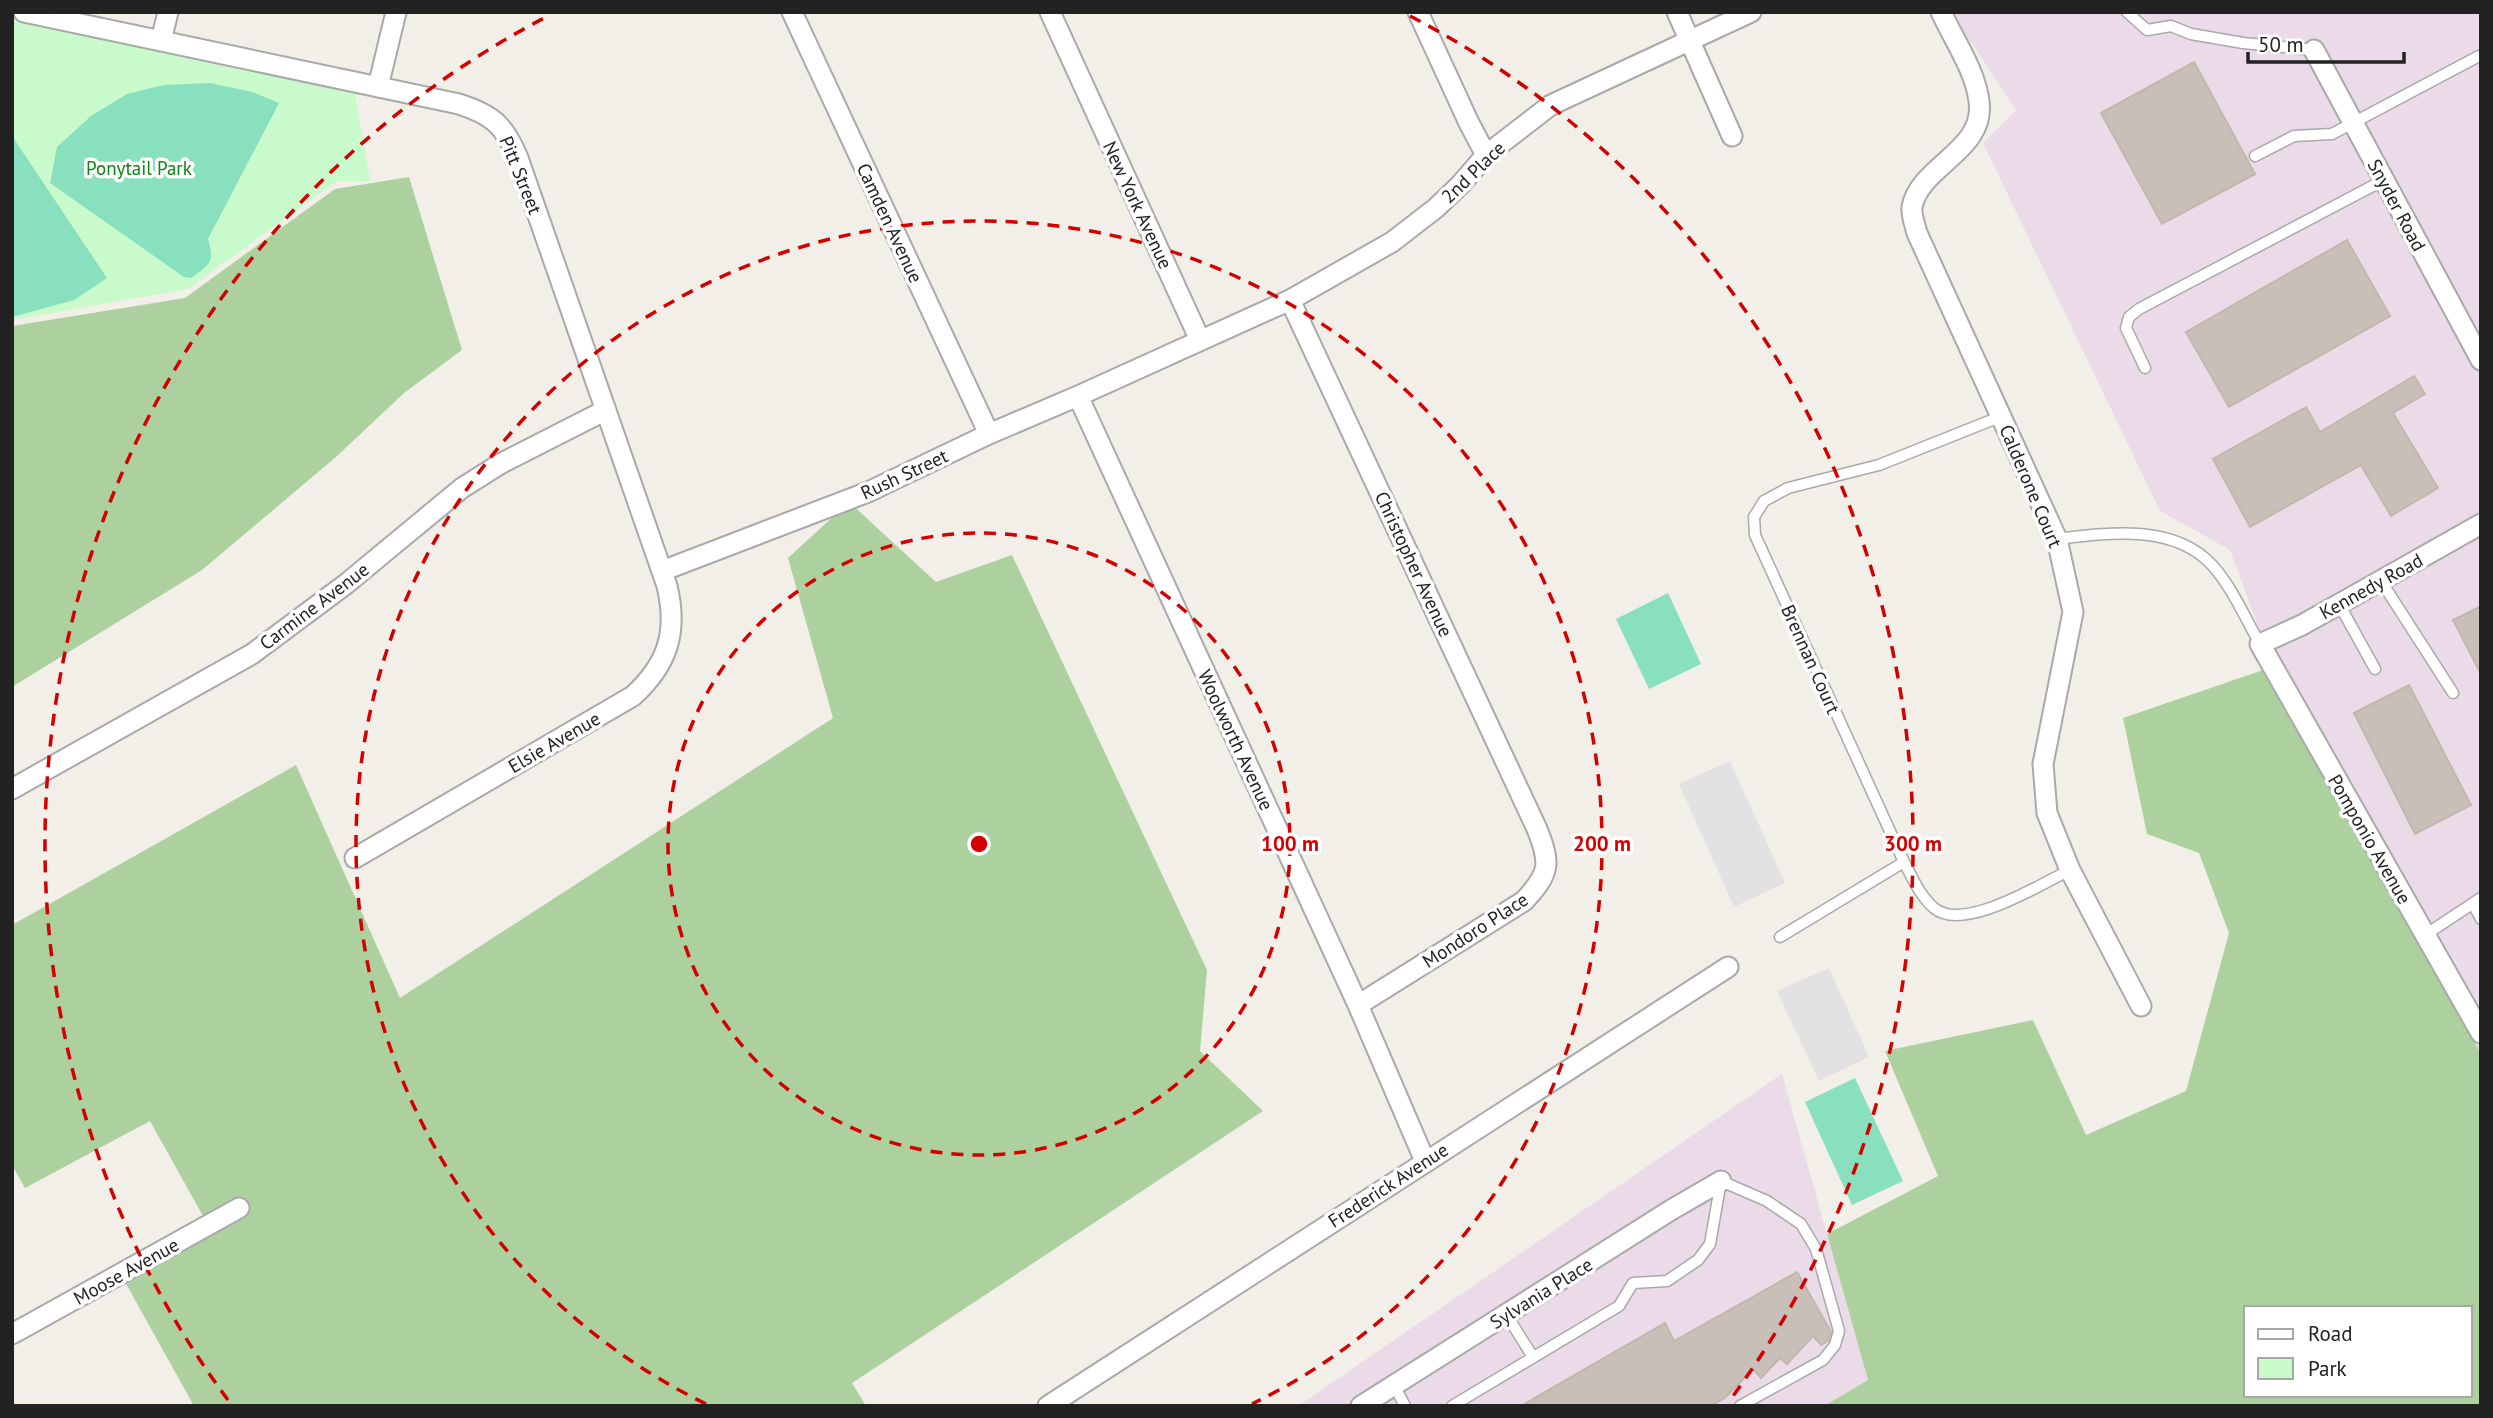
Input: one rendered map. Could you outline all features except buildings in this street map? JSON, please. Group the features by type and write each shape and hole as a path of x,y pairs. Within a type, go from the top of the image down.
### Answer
{"street":[{"name":"Pitt Street","path":"24,12 459,104 481,111 493,119 509,135 662,570"},
{"path":"161,41 168,12"},
{"path":"378,87 396,12"},
{"name":"Camden Avenue","path":"792,12 989,434"},
{"name":"New York Avenue","path":"1050,12 1200,340"},
{"path":"1418,12 1486,155"},
{"path":"1677,12 1732,136"},
{"name":"2nd Place","path":"1200,340 1290,300 1392,242 1461,184 1486,155 1551,105 1751,12"},
{"name":"Calderone Court","path":"1941,12 1969,69 1980,103 1975,128 1962,149 1944,163 1917,192 1912,209 1917,233 2057,538 2073,612 2042,764 2047,813 2070,870 2141,1006"},
{"name":"Snyder Road","path":"2314,50 2481,360"},
{"name":"Christopher Avenue","path":"1290,300 1537,829"},
{"name":"Rush Street","path":"662,570 868,492 989,434 1078,397 1200,340"},
{"name":"Woolworth Avenue","path":"1078,397 1358,1005 1425,1161"},
{"name":"Carmine Avenue","path":"12,789 252,654 346,584 462,488 500,464 606,410"},
{"name":"Kennedy Road","path":"2260,644 2339,604 2481,524"},
{"name":"Elsie Avenue","path":"355,858 623,702 648,682 668,647 672,626 671,606 662,570"},
{"name":"Pomponio Avenue","path":"2260,644 2481,1033"},
{"name":"Mondoro Place","path":"1358,1005 1524,901 1539,885 1548,865 1537,829"},
{"name":"Frederick Avenue","path":"1048,1406 1728,967"},
{"name":"Sylvania Place","path":"1361,1406 1721,1181"},
{"name":"Moose Avenue","path":"12,1334 239,1208"}],"lane":[{"path":"2127,12 2147,30 2171,26 2191,34 2314,50"},
{"path":"2255,156 2294,136 2332,134 2479,56"},
{"path":"2145,368 2126,328 2129,317 2139,309 2384,180"},
{"name":"Brennan Court","path":"2001,416 1879,465 1788,488 1764,500 1754,517 1755,535 1904,862 1920,891 1935,909 1956,916 1996,907 2070,870"},
{"path":"2057,538 2116,532 2152,536 2187,547 2211,565 2260,644"},
{"path":"2381,581 2453,693"},
{"path":"2339,604 2375,669"},
{"path":"1780,937 1904,862"},
{"path":"2425,935 2477,901 2481,919"},
{"path":"1452,1406 1619,1306 1633,1283 1667,1281 1698,1260 1710,1244 1721,1181 1767,1200 1801,1224 1816,1249 1839,1331 1835,1345 1823,1360 1740,1406"},
{"path":"1506,1314 1533,1357"},
{"path":"1394,1385 1405,1406"}],"shaded area":[{"path":"1951,12 2481,12 2481,1054 2288,707 2230,550 2160,511 1983,143 2016,110"},
{"path":"1730,761 1785,883 1734,907 1679,784"},
{"path":"1829,968 1869,1057 1819,1081 1777,991"},
{"path":"1782,1074 1868,1380 1824,1406 1298,1406"}],"green space":[{"name":"Ponytail Park","path":"12,13 353,81 370,181 337,181 188,289 12,320"},
{"path":"210,83 252,92 279,103 208,239 211,253 209,262 191,278 184,277 50,183 57,147 91,116 127,94 164,85"},
{"path":"12,136 107,278 74,300 12,317"},
{"path":"409,177 462,350 404,393 336,457 202,570 12,687 12,326 185,298 335,189"},
{"path":"849,502 936,582 1012,555 1207,970 1200,1051 1263,1111 852,1383 866,1406 194,1406 120,1273 208,1225 150,1121 25,1188 12,1165 12,925 296,765 400,998 833,718 788,558"},
{"path":"1668,593 1701,664 1649,689 1616,619"},
{"path":"2269,668 2288,707 2481,1054 2481,1406 1824,1406 1868,1380 1827,1234 1938,1176 1885,1051 2033,1020 2086,1135 2186,1091 2229,933 2199,853 2147,834 2123,718"},
{"path":"1855,1078 1903,1181 1852,1205 1805,1102"}]}
